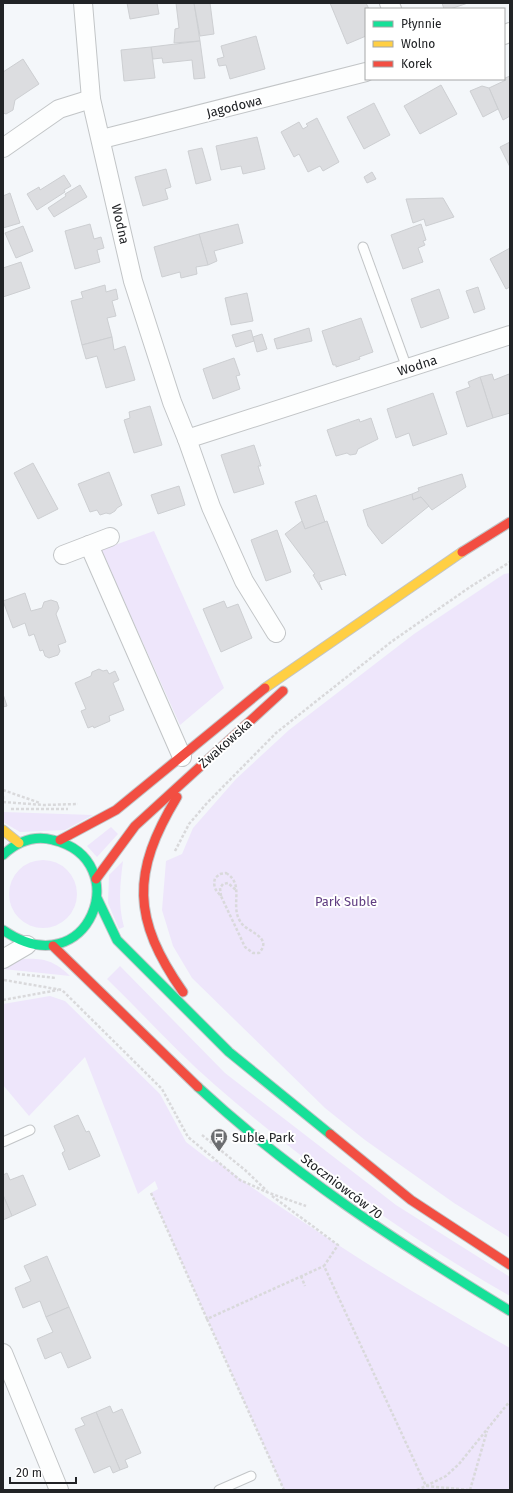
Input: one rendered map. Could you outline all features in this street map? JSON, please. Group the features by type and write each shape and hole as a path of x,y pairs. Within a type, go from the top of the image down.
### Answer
{"street":[{"name":"Wodna","path":"83,3 91,99 102,139 133,281 172,402 211,507 244,581 276,633"},
{"name":"Jagodowa","path":"102,139 365,72"},
{"path":"3,148 59,109 91,99"},
{"name":"Wodna","path":"187,440 510,334"},
{"name":"Żwakowska","path":"60,840 116,810 257,694 366,617 484,537 510,522"},
{"path":"63,555 110,537"},
{"name":"Żwakowska","path":"90,545 182,757"},
{"name":"Żwakowska","path":"301,675 366,617"},
{"name":"Żwakowska","path":"96,879 135,826 289,686"},
{"path":"212,755 176,799 162,822 149,854 143,898 146,921 165,966 212,1035"},
{"path":"3,830 19,842"},
{"path":"3,855 19,842 39,837 60,840 72,846 83,855 91,866 96,879 97,898 93,915 83,929 70,940 53,946 40,947 28,945 13,938 3,930"},
{"path":"97,898 117,940 229,1052 411,1200 510,1265"},
{"path":"7,966 28,945"},
{"name":"Stoczniowców 70","path":"53,946 83,972 143,1034 235,1120 364,1220 419,1256 510,1311"},
{"path":"3,1353 58,1490"}],"lane":[{"path":"363,248 406,368"},
{"path":"3,1142 30,1130"},
{"path":"219,1490 251,1476"}],"path":[{"path":"149,854 159,858 171,855 178,848 189,824 207,803 276,733 391,642 470,587 510,562"},
{"path":"3,790 55,809"},
{"path":"3,796 3,803 10,802"},
{"path":"226,873 233,877 235,880 236,891 235,902 238,917 241,923 257,934 260,938 262,949 259,953 253,954 245,947 221,896 216,890 214,884 215,878 220,874 226,873"},
{"path":"221,896 220,888 223,884 228,883 236,891"},
{"path":"7,966 63,979"},
{"path":"3,1000 62,990"},
{"path":"202,1135 245,1170 269,1194 338,1245 324,1266 207,1319"},
{"path":"151,1193 284,1490"},
{"path":"324,1266 426,1486"},
{"path":"301,1276 305,1286"},
{"path":"417,1490 446,1476 459,1464 510,1401"},
{"path":"426,1486 470,1490 488,1429"}],"green space":[{"path":"154,531 224,688 180,725 101,550"},
{"name":"Park Suble","path":"510,573 510,1238 454,1203 365,1140 325,1108 192,978 173,946 162,910 166,861 182,854 193,828 236,779 289,730 414,634 504,574"},
{"path":"3,812 93,815 65,830 20,832 3,822"},
{"path":"111,827 118,834 97,857 87,846"},
{"path":"43,860 56,863 67,870 74,881 77,894 74,907 67,918 56,925 43,928 30,925 19,918 12,907 9,894 12,881 19,870 30,863"},
{"path":"123,861 120,894 124,927 119,929 108,903 109,875"},
{"path":"23,959 37,959 49,962 59,967 70,976 3,969 3,967"},
{"path":"120,966 225,1073 396,1205 510,1277 510,1296 432,1249 357,1198 249,1114 187,1059 107,979"},
{"path":"50,996 65,1001 160,1094 186,1142 212,1162 216,1160 272,1202 382,1273 510,1348 510,1490 284,1490 151,1193 158,1189 155,1181 138,1194 85,1057 29,1116 3,1085 3,1004"}],"building":[{"path":"127,3 157,3 159,14 130,19"},
{"path":"176,3 194,3 200,41 174,43 175,29 179,28"},
{"path":"194,3 210,3 214,34 200,36"},
{"path":"330,3 366,3 368,8 365,8 365,36 347,44"},
{"path":"442,3 468,3 453,8 444,8"},
{"path":"256,36 265,69 230,79 226,65 219,66 217,59 224,57 221,46"},
{"path":"200,41 205,78 194,79 192,60 163,63 162,58 153,59 151,47"},
{"path":"151,47 155,78 124,81 121,50"},
{"path":"23,59 39,84 15,100 13,110 6,114 3,113 3,72"},
{"path":"510,76 510,116 503,120 489,88 506,80 505,78"},
{"path":"441,85 457,114 420,134 404,106"},
{"path":"482,86 489,88 498,109 483,117 470,91"},
{"path":"374,103 390,135 364,149 347,117"},
{"path":"317,118 339,162 323,171 320,166 308,172 299,154 294,157 281,132 299,122 303,129 308,126 306,124"},
{"path":"257,137 265,169 243,174 241,166 221,170 216,146"},
{"path":"510,142 510,167 500,147"},
{"path":"202,148 211,180 196,184 188,151"},
{"path":"166,169 171,187 165,189 168,199 143,206 135,177"},
{"path":"372,172 376,179 367,183 364,177"},
{"path":"64,175 71,186 64,190 65,192 37,210 27,194 39,187 40,190"},
{"path":"80,185 87,197 54,217 48,208 66,196 65,194"},
{"path":"10,193 20,223 3,228 3,196"},
{"path":"443,198 454,217 426,226 424,219 413,223 406,199"},
{"path":"90,224 94,239 101,237 104,248 97,250 100,262 75,269 65,231"},
{"path":"238,224 243,243 214,251 217,261 208,265 199,234"},
{"path":"421,224 426,240 423,241 425,245 418,248 423,262 403,269 391,235"},
{"path":"23,226 33,251 16,258 5,233"},
{"path":"199,234 208,265 196,267 197,274 181,278 180,272 162,277 154,247"},
{"path":"510,248 510,287 506,289 490,259"},
{"path":"21,262 30,288 3,297 3,268"},
{"path":"105,285 106,292 116,289 118,299 112,301 116,316 107,318 112,337 82,345 71,301 83,298 81,292"},
{"path":"478,287 485,309 474,313 466,291"},
{"path":"439,289 449,318 421,328 411,299"},
{"path":"247,293 253,321 231,325 225,298"},
{"path":"361,318 373,352 359,357 360,359 336,367 336,365 333,365 322,331"},
{"path":"309,328 312,341 277,349 274,339"},
{"path":"251,330 254,341 236,347 232,335"},
{"path":"262,334 267,349 257,352 253,337"},
{"path":"112,337 114,350 125,346 135,380 106,388 97,356 86,359 82,345"},
{"path":"234,358 240,375 236,376 240,389 213,399 203,369"},
{"path":"492,374 494,380 509,374 510,378 510,413 493,418 480,377"},
{"path":"480,377 493,418 467,427 456,392 470,387 468,382"},
{"path":"433,393 447,434 413,446 409,433 396,438 387,409"},
{"path":"150,406 162,445 134,453 124,420 130,418 129,412"},
{"path":"371,418 378,439 358,449 356,454 350,455 347,453 336,456 327,430 359,419 360,422"},
{"path":"254,445 261,466 258,466 264,484 234,493 221,455"},
{"path":"33,463 58,509 38,519 14,473"},
{"path":"109,472 122,505 110,514 106,513 100,515 97,510 90,512 78,484"},
{"path":"462,474 466,487 432,510 421,497 413,500 412,494 419,491 418,488"},
{"path":"179,486 185,505 158,514 151,495"},
{"path":"412,494 413,500 421,497 429,506 382,544 368,526 363,510"},
{"path":"316,495 325,522 305,529 295,502"},
{"path":"302,521 305,529 327,521 346,576 344,574 319,582 322,590 313,575 315,574 285,534"},
{"path":"277,530 291,572 266,581 251,540"},
{"path":"25,593 31,611 42,608 44,602 51,600 57,602 59,608 56,614 66,642 58,645 60,651 58,655 49,658 45,656 43,650 40,651 34,634 29,636 25,623 13,628 3,601"},
{"path":"224,601 227,608 238,604 252,638 221,652 203,609"},
{"path":"99,669 103,671 107,670 109,674 115,671 119,680 113,683 124,710 109,716 110,721 94,728 93,726 88,728 81,711 86,709 75,683 91,676 92,672"},
{"path":"3,694 7,706 3,707"},
{"path":"78,1115 86,1132 89,1131 100,1156 69,1170 62,1153 65,1151 54,1126"},
{"path":"7,1173 10,1180 23,1175 36,1205 12,1216 3,1195 3,1175"},
{"path":"3,1195 12,1216 3,1220"},
{"path":"47,1256 69,1307 46,1317 40,1301 23,1308 15,1288 31,1281 24,1266"},
{"path":"69,1307 91,1358 68,1368 61,1352 45,1359 37,1339 53,1332 46,1317"},
{"path":"110,1406 113,1413 122,1409 141,1453 125,1460 128,1467 120,1470 96,1412"},
{"path":"96,1412 120,1470 113,1473 110,1466 94,1473 75,1429 85,1425 81,1418"}],"traffic: fast":[{"path":"3,855 14,846 26,841 39,838 53,840 78,852 93,871 97,893 92,915 79,933 59,944 33,944 3,930"},
{"path":"97,898 117,940 229,1052 330,1134"},
{"path":"198,1087 271,1150 309,1179 388,1234 510,1311"}],"traffic: slow":[{"path":"265,688 462,552"},
{"path":"3,830 19,843"}],"traffic: jam":[{"path":"462,552 510,522"},
{"path":"60,840 116,810 265,688"},
{"path":"96,879 135,826 283,691"},
{"path":"177,797 162,824 151,849 145,873 144,896 147,918 154,941 166,966 183,992"},
{"path":"53,946 198,1087"},
{"path":"330,1134 411,1200 510,1265"}],"place":[{"name":"Suble Park","path":"219,1152"}]}
